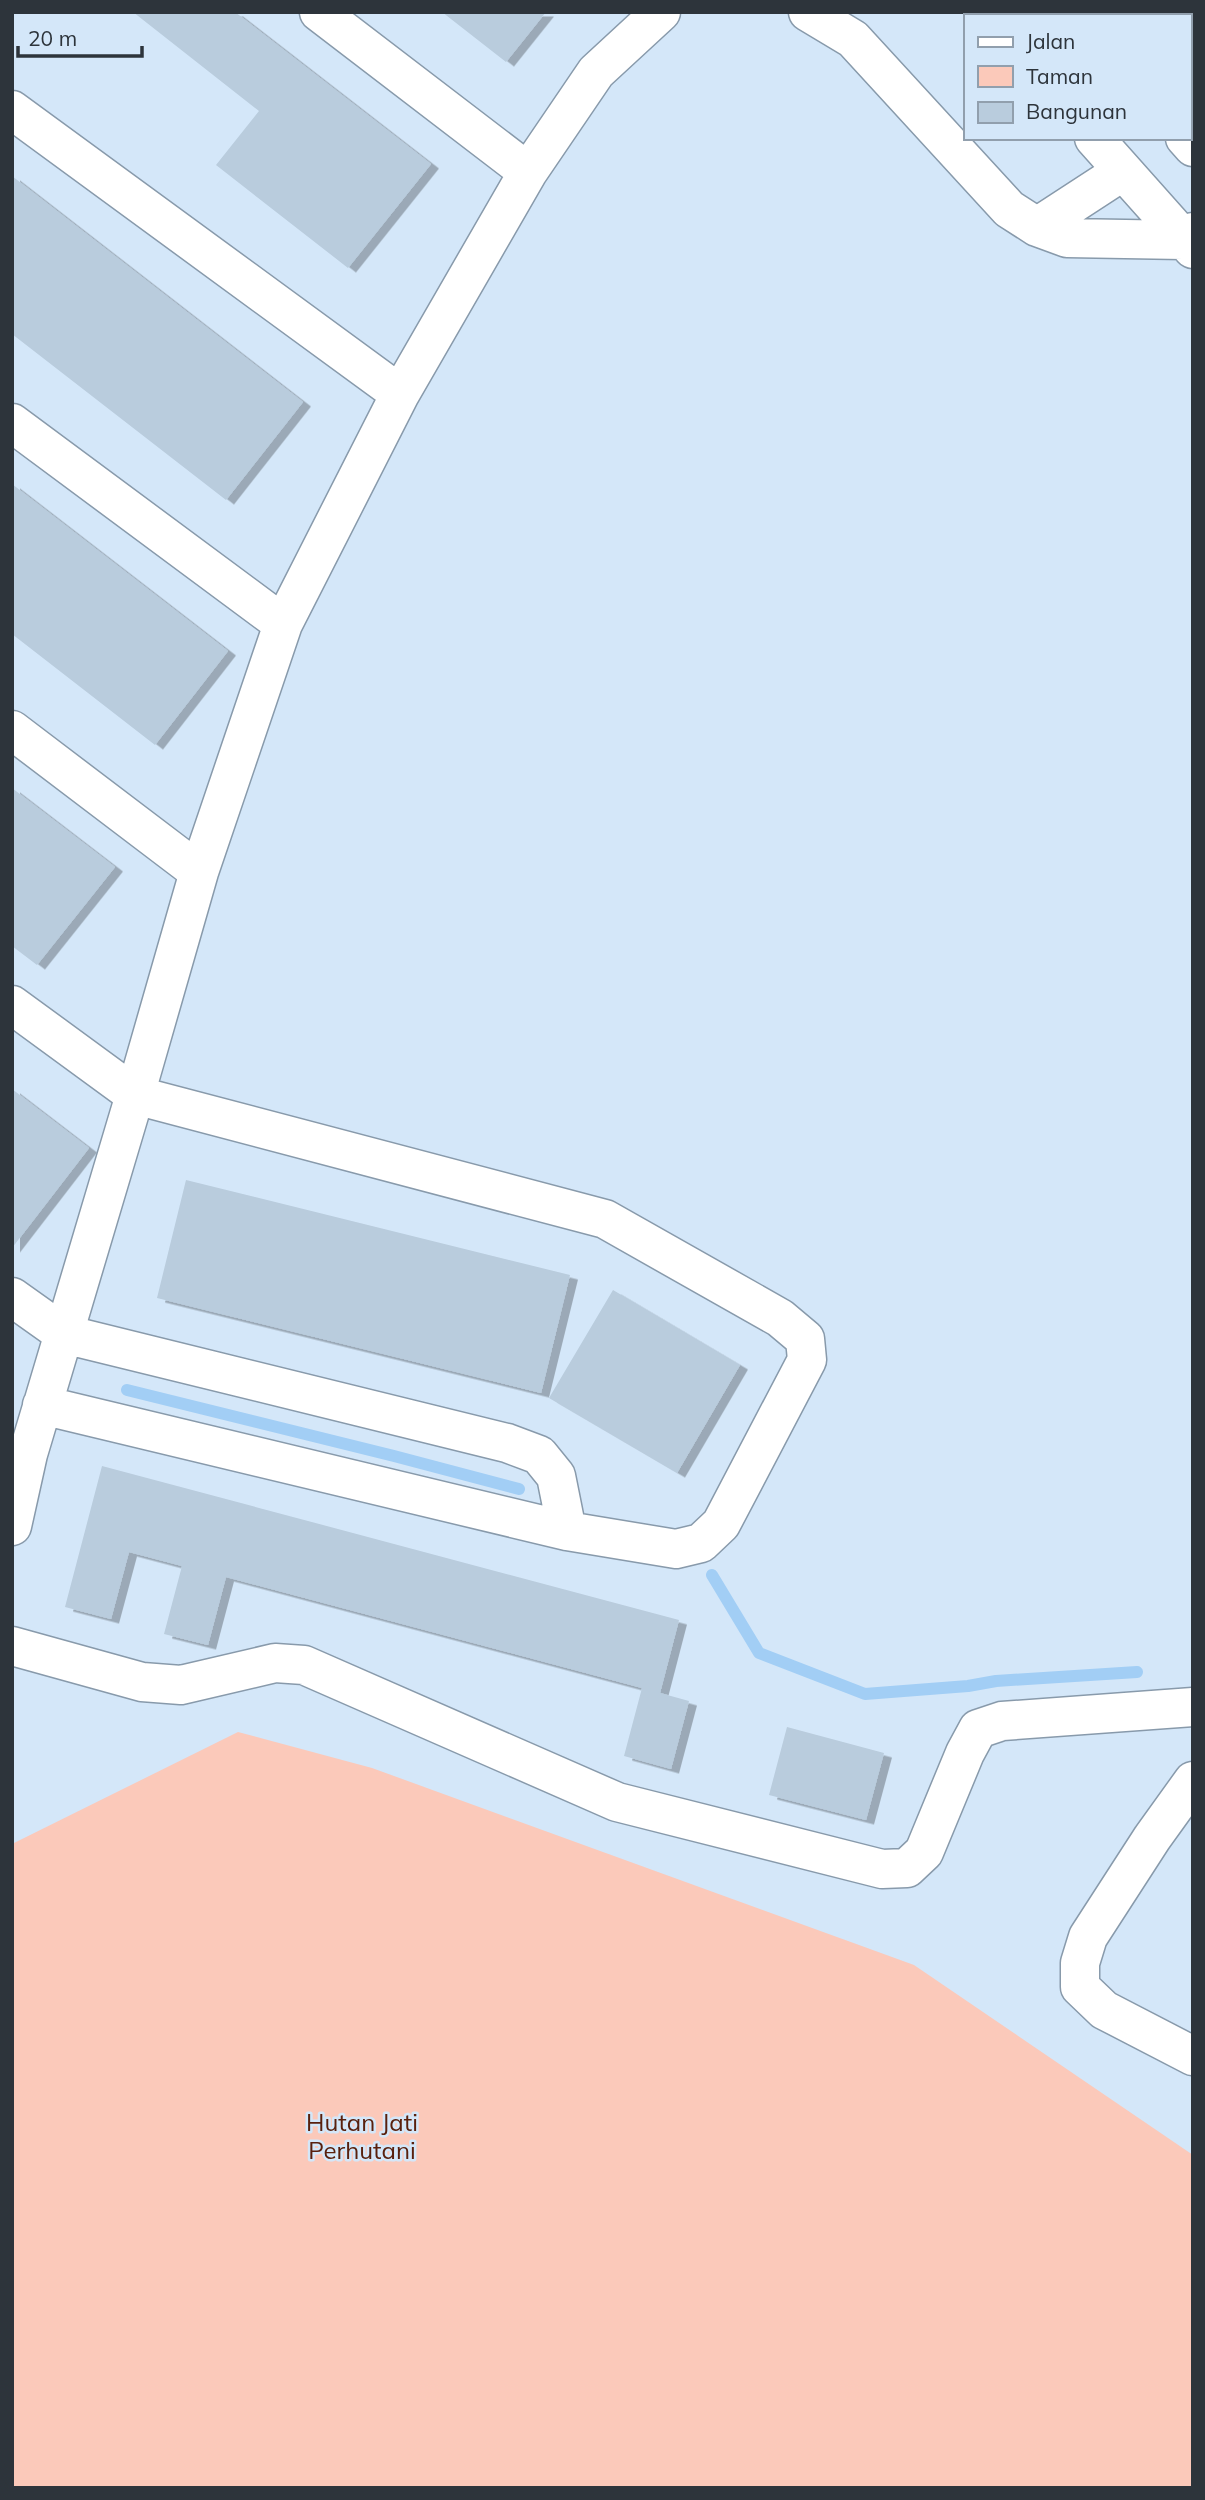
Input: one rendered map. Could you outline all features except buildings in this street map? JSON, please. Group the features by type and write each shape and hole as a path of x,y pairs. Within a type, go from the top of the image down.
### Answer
{"street":[{"path":"319,12 528,172"},
{"path":"12,1525 20,1448 42,1405 199,872 283,624 400,394 528,172 596,72 661,12"},
{"path":"808,12 853,39 1009,209 1037,227 1067,238 1190,240"},
{"path":"12,110 400,394"},
{"path":"1096,140 1190,240"},
{"path":"1037,227 1123,171"},
{"path":"12,423 283,624"},
{"path":"12,730 199,872"},
{"path":"12,1005 135,1095 605,1219 780,1318 805,1339 807,1360 721,1524 701,1543 676,1549 567,1531 42,1405"},
{"path":"12,1297 64,1334 507,1443 539,1455 556,1476 567,1531"},
{"path":"12,1646 142,1682 181,1685 275,1663 304,1665 617,1802 882,1869 907,1868 924,1852 965,1753 978,1729 1002,1721 1193,1706"},
{"path":"1193,1781 1152,1838 1088,1937 1080,1962 1080,1987 1104,2010 1193,2056"}],"green space":[{"name":"Hutan Jati Perhutani","path":"238,1732 372,1768 914,1965 1193,2155 1193,2488 12,2488 12,1844"}],"waterway":[{"path":"127,1390 519,1489"},
{"path":"712,1575 759,1653 865,1694 968,1686 996,1681 1137,1672"}]}
